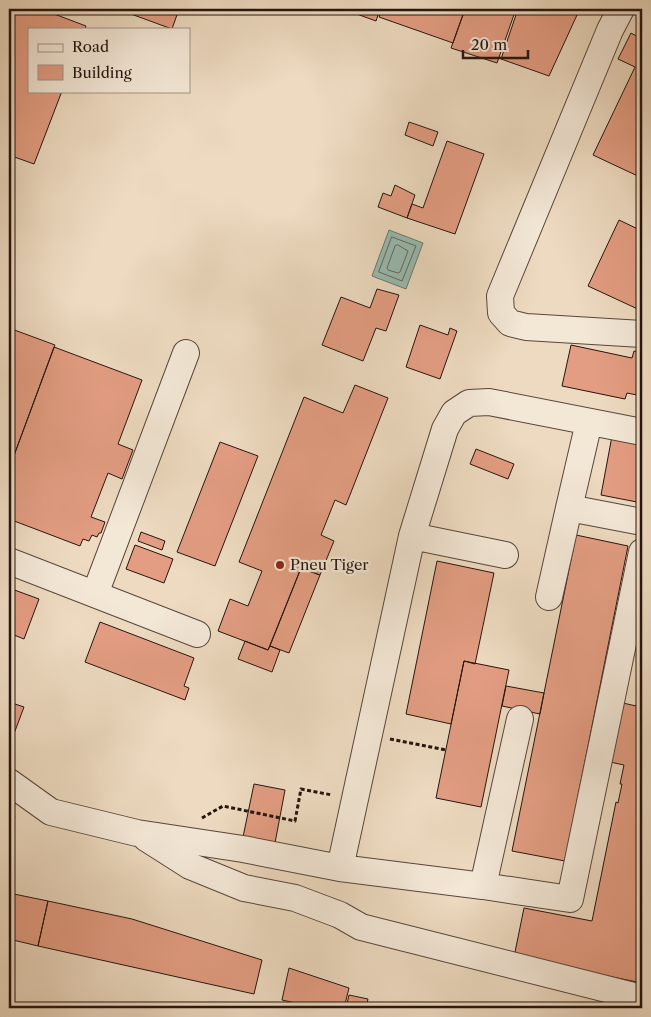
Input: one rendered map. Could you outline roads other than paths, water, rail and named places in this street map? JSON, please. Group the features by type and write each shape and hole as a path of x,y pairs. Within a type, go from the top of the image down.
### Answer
{"lane":[{"path":"621,9 610,30 500,296 501,313 510,323 526,328 642,334"},
{"path":"95,594 186,354"},
{"path":"340,868 412,536 445,430 454,413 469,403 489,402 642,432"},
{"path":"550,598 589,422"},
{"path":"569,508 642,522"},
{"path":"412,536 505,555"},
{"path":"9,782 51,812 138,832 340,868 570,899 642,552"},
{"path":"9,562 197,634"},
{"path":"484,886 520,720"},
{"path":"138,832 190,866 244,888 295,898 340,915 361,928 642,998"}],"water":[{"path":"389,230 423,243 406,289 372,276"}],"place":[{"name":"Pneu Tiger","path":"280,565"}]}
